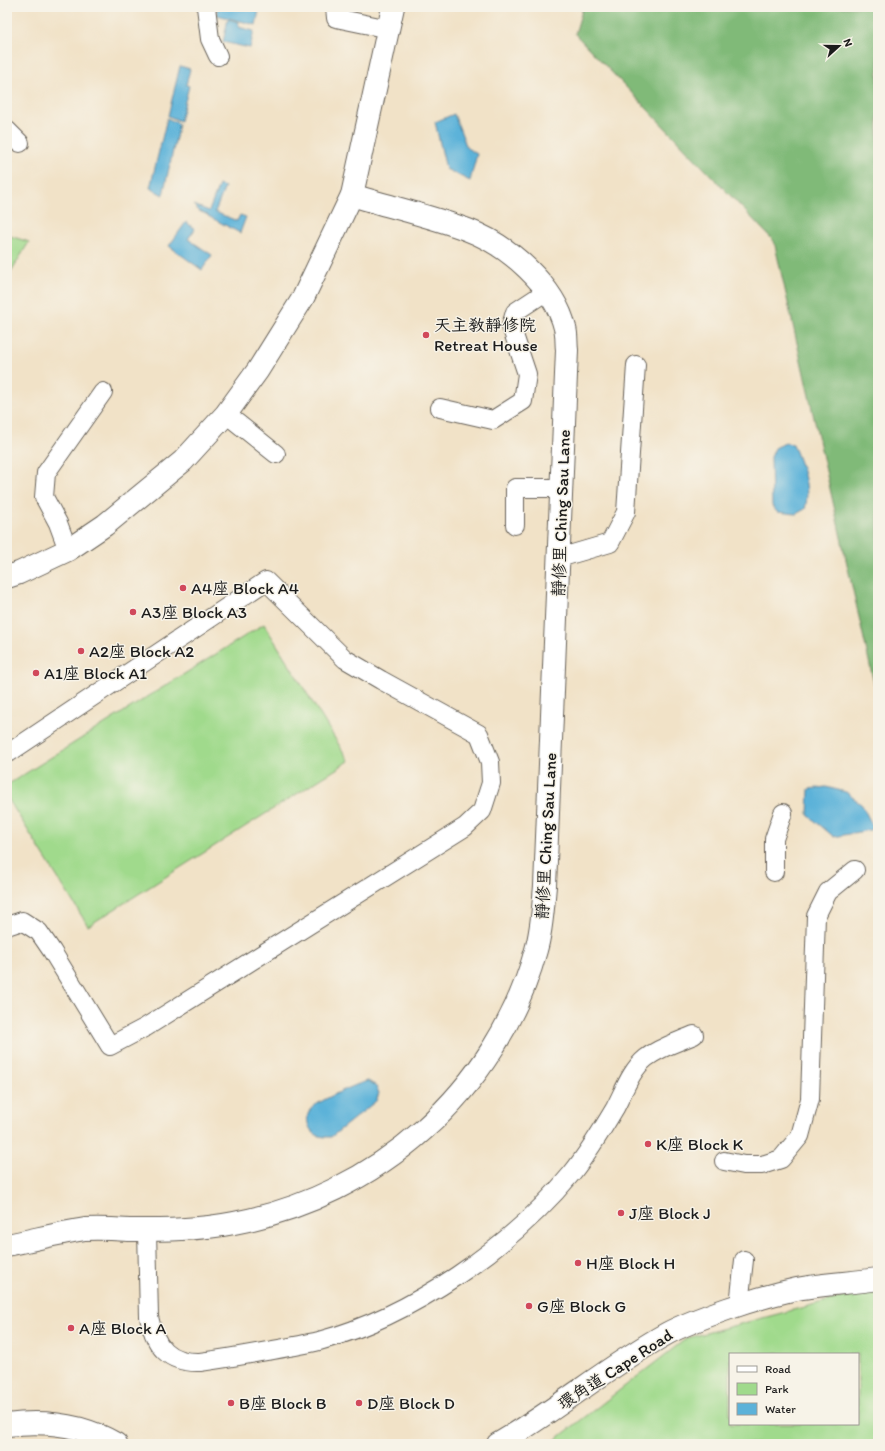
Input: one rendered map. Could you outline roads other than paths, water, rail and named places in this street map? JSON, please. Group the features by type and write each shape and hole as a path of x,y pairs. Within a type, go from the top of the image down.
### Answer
{"street":[{"path":"7,577 68,550 105,525 183,461 226,414 258,370 303,298 352,195 393,7"},
{"name":"靜修里 Ching Sau Lane","path":"7,1245 86,1229 147,1230 207,1228 234,1223 291,1208 321,1197 345,1185 405,1146 434,1120 459,1094 481,1067 497,1042 514,1011 527,978 536,949 542,918 545,886 567,350 565,328 557,308 547,291 532,274 511,255 490,241 469,230 352,195"},
{"name":"環角道 Cape Road","path":"498,1444 535,1422 599,1376 669,1333 699,1319 764,1296 798,1289 878,1279"},
{"path":"7,1425 45,1423 71,1426 108,1439 116,1444"}],"lane":[{"path":"206,7 210,38 218,56"},
{"path":"335,7 336,18 389,29"},
{"path":"7,130 20,143"},
{"path":"440,408 493,420 523,401 527,374 511,326 515,312 547,291"},
{"path":"559,558 610,543 626,512 636,365"},
{"path":"68,550 58,523 44,497 46,473 103,392"},
{"path":"226,414 276,454"},
{"path":"515,525 515,488 562,488"},
{"path":"7,926 22,921 39,932 52,950 110,1046 146,1027 465,826 482,811 491,783 490,762 479,734 381,680 345,658 266,581 10,752"},
{"path":"774,872 774,839 783,813"},
{"path":"724,1161 744,1165 762,1165 781,1159 800,1136 810,1100 816,916 828,892 854,870"},
{"path":"147,1230 149,1317 151,1329 160,1346 172,1357 189,1362 200,1362 290,1347 319,1341 342,1333 390,1314 443,1285 524,1223 550,1199 573,1171 595,1140 637,1068 645,1059 654,1052 694,1035"},
{"path":"739,1305 744,1260"}],"water":[{"path":"217,7 242,7 259,11 256,25 217,15"},
{"path":"228,19 239,22 238,27 254,31 250,48 223,42"},
{"path":"180,66 190,69 186,85 189,86 180,121 168,116"},
{"path":"454,114 467,148 477,154 470,181 446,169 435,122"},
{"path":"167,118 179,124 163,195 150,188"},
{"path":"219,185 225,187 215,212 237,221 240,215 246,217 240,233 199,211 194,205 209,211"},
{"path":"186,222 195,229 188,239 212,255 202,270 169,246"},
{"path":"785,443 793,444 806,484 807,501 805,509 796,514 777,512 772,506 771,457 775,448"},
{"path":"826,787 846,792 862,805 874,829 834,837 808,815 809,789"},
{"path":"368,1081 375,1085 379,1093 376,1101 331,1137 320,1136 311,1130 308,1120 310,1110 320,1102 337,1093"}],"place":[{"name":"天主教靜修院 Retreat House","path":"426,335"},
{"name":"A4座 Block A4","path":"183,588"},
{"name":"A3座 Block A3","path":"133,612"},
{"name":"A2座 Block A2","path":"81,651"},
{"name":"A1座 Block A1","path":"36,673"},
{"name":"K座 Block K","path":"648,1144"},
{"name":"J座 Block J","path":"621,1213"},
{"name":"H座 Block H","path":"578,1263"},
{"name":"G座 Block G","path":"529,1306"},
{"name":"A座 Block A","path":"71,1328"},
{"name":"B座 Block B","path":"231,1403"},
{"name":"D座 Block D","path":"359,1403"}]}
